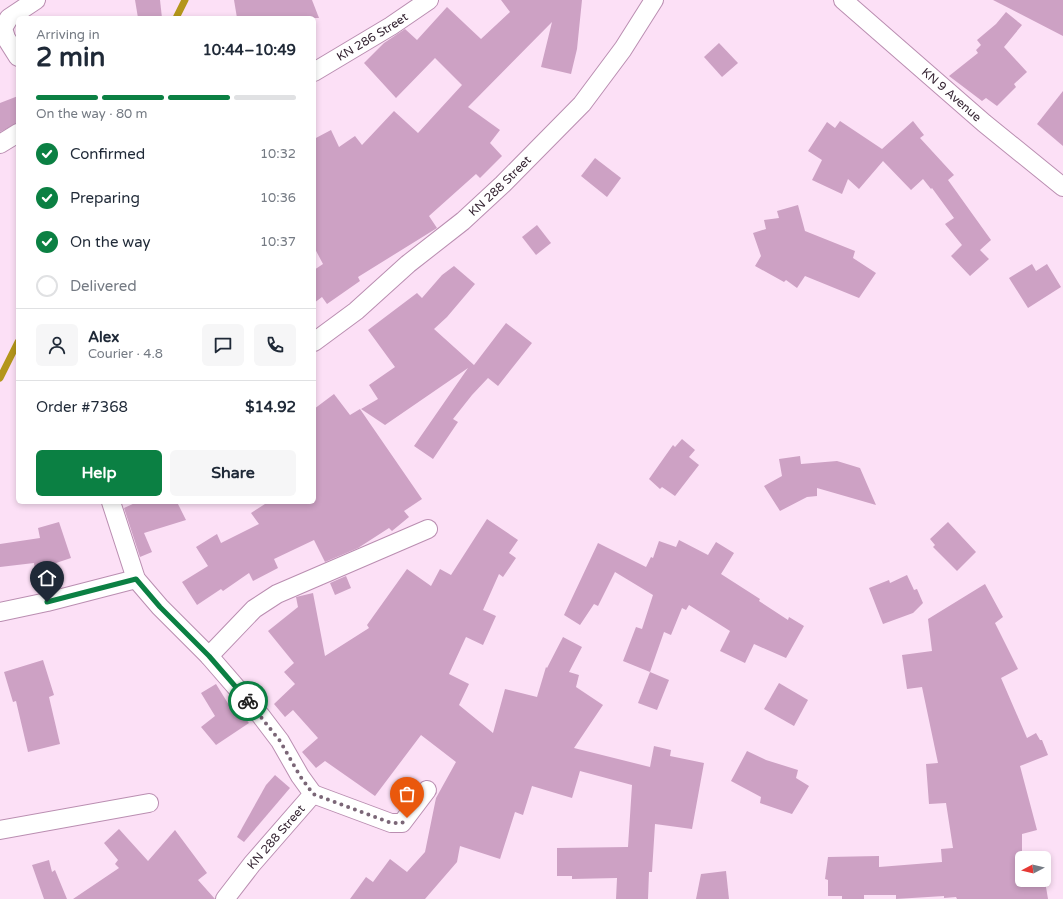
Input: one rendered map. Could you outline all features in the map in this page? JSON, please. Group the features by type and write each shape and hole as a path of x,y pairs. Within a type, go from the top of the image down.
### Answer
{"street":[{"path":"16,54 6,38 2,28 10,18 36,0"},
{"name":"KN 286 Street","path":"316,71 384,30 429,0"},
{"name":"KN 288 Street","path":"316,341 356,311 408,264 463,221 503,184 582,104 623,49 654,0"},
{"name":"KN 9 Avenue","path":"842,0 984,123 1063,187"},
{"path":"0,144 16,134"},
{"name":"KN 288 Street","path":"112,504 136,579 160,607 209,656 280,741 300,776 313,794 252,864 225,899"},
{"path":"209,656 254,609 277,594 428,529"},
{"path":"0,612 47,602 136,579"},
{"path":"313,794 391,823 402,823 427,790"},
{"path":"0,830 149,803"}],"building":[{"path":"135,0 160,0 162,16 138,16"},
{"path":"234,0 312,0 319,18 316,18 316,16 237,16"},
{"path":"501,0 582,0 577,49 571,74 541,67 552,22 468,107 500,130 490,143 502,156 480,178 476,174 429,216 437,228 358,277 360,281 327,304 322,297 316,302 316,269 323,264 316,251 316,138 331,130 339,147 355,136 362,145 394,111 418,133 462,85 435,58 396,98 364,63 384,43 405,29 417,40 447,7 481,39 510,12"},
{"path":"993,0 1063,0 1063,36"},
{"path":"1006,12 1022,25 1004,47 1027,72 1014,84 1016,87 997,106 986,98 982,101 949,76 978,53 976,50 981,45 977,40 996,24"},
{"path":"719,43 738,63 722,77 704,57"},
{"path":"1063,91 1063,146 1037,124"},
{"path":"16,97 16,124 0,132 0,103"},
{"path":"840,121 882,149 913,121 924,135 920,138 954,175 948,180 991,240 980,250 989,259 970,276 951,256 962,245 945,224 954,218 932,188 931,189 923,179 911,190 883,161 859,189 848,179 842,194 812,180 822,160 808,151 827,122 835,128"},
{"path":"595,158 621,178 607,197 581,176"},
{"path":"798,205 805,231 855,251 853,258 876,273 859,298 805,276 797,288 786,280 784,282 755,266 761,256 753,233 766,229 764,220 779,218 777,211"},
{"path":"537,225 551,243 536,255 522,237"},
{"path":"1032,264 1036,271 1047,264 1061,287 1028,308 1009,278"},
{"path":"454,266 475,284 447,317 434,329 474,365 506,323 532,343 498,386 488,378 472,395 453,419 458,422 433,459 414,446 468,368 385,425 361,409 378,399 369,385 395,367 368,330 417,293 422,298 442,275"},
{"path":"334,394 350,415 360,409 422,499 404,511 409,517 392,531 389,528 358,548 325,562 314,540 274,559 278,568 253,581 249,573 223,591 221,589 197,605 182,582 208,566 196,547 217,534 221,543 259,524 251,513 265,504 316,504 316,408"},
{"path":"682,439 695,450 689,457 699,465 675,496 662,487 660,489 649,479 673,445 675,447"},
{"path":"800,456 801,464 837,461 860,468 876,505 817,488 817,496 807,497 780,511 764,486 782,476 779,459"},
{"path":"133,504 178,504 186,520 144,533 152,552 140,557 124,508"},
{"path":"487,519 518,540 509,553 516,558 503,577 499,574 483,610 496,616 483,645 466,637 449,674 469,684 459,705 493,733 505,689 537,697 546,667 547,668 563,637 582,647 569,672 579,675 576,687 603,705 574,748 650,767 654,746 671,750 670,756 704,763 692,829 655,824 652,872 649,872 648,899 616,899 617,878 572,879 572,876 557,876 557,848 628,847 632,785 580,771 572,798 532,786 523,815 515,812 500,859 460,846 457,862 425,899 350,899 366,877 373,882 390,859 407,872 425,852 436,798 456,762 421,735 375,796 325,761 316,768 302,752 318,738 293,710 285,717 274,704 295,684 284,672 294,663 268,631 298,607 296,597 313,593 325,656 369,628 367,625 407,569 431,586 440,569 451,575"},
{"path":"59,522 71,558 35,570 34,563 0,567 0,544 40,538 38,528"},
{"path":"948,522 976,552 957,571 933,547 935,545 930,539"},
{"path":"679,540 708,555 716,542 734,553 721,574 760,599 759,601 788,620 789,617 804,626 786,658 754,644 745,663 720,651 730,631 689,605 686,610 682,608 671,635 664,632 650,672 623,661 636,627 642,629 653,595 615,572 598,606 594,604 580,625 564,615 598,543 646,567 651,557 653,558 659,541 676,547"},
{"path":"907,575 914,590 917,589 923,603 913,613 883,624 869,588 889,580 890,583"},
{"path":"346,576 351,588 335,595 330,583"},
{"path":"985,584 1003,617 995,623 1018,669 1001,678 1027,738 1036,733 1040,740 1042,740 1048,755 1020,766 1037,830 1022,834 1022,851 1015,851 1015,887 1046,887 1048,899 957,899 956,897 944,898 944,896 896,899 896,895 864,895 864,899 842,899 842,896 828,896 828,880 825,879 828,857 879,856 879,867 942,862 941,849 953,848 946,803 929,804 926,764 938,763 922,687 907,689 902,655 932,651 928,619"},
{"path":"43,660 54,695 49,697 60,744 28,752 16,701 13,702 4,672"},
{"path":"650,672 669,680 657,710 638,703"},
{"path":"779,683 808,700 794,726 764,709"},
{"path":"216,684 229,705 232,703 249,723 216,745 201,727 215,716 201,693"},
{"path":"747,751 766,760 798,770 796,778 809,786 792,814 760,803 761,797 731,781"},
{"path":"275,775 290,788 244,842 237,837 266,785"},
{"path":"119,829 148,861 175,830 207,873 198,880 215,899 73,899 119,868 115,864 118,860 104,843"},
{"path":"49,860 52,872 55,870 67,899 44,899 32,865"},
{"path":"726,871 729,899 696,899 701,874"}],"waterway":[{"path":"177,16 185,0"},
{"path":"0,378 16,346"}],"way so far":[{"path":"248,701 280,741 300,776 313,794 391,823 402,823 407,818"}],"route":[{"path":"47,602 136,579 160,607 209,656 248,701"}]}
